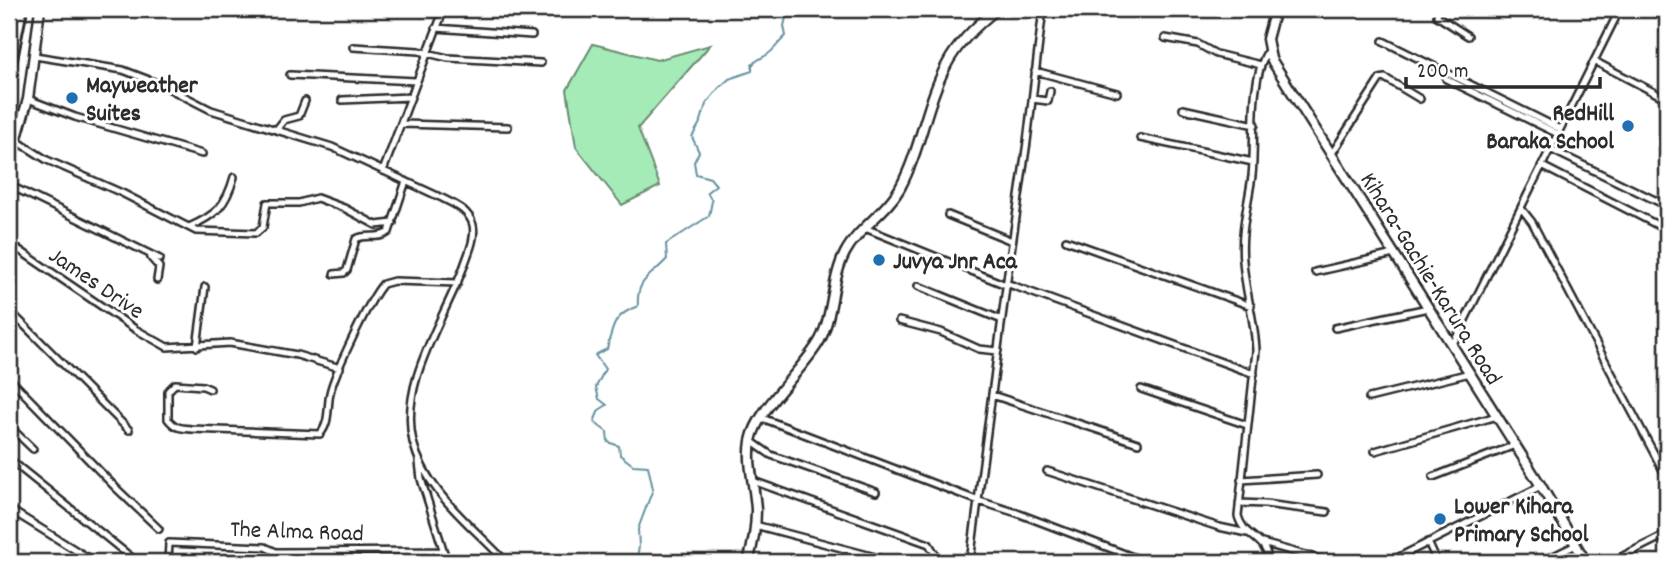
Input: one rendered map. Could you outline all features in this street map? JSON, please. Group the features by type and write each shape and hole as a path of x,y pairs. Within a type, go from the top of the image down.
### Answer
{"highway":[{"path":"9,69 21,9"}],"street":[{"path":"9,166 28,99 40,9"},
{"path":"383,171 443,10 399,9"},
{"path":"748,562 755,525 751,441 762,418 819,341 827,325 838,272 845,253 898,192 911,165 948,61 963,41 997,9"},
{"path":"970,562 1043,9"},
{"path":"1275,9 1267,38 1268,50 1261,65 1253,162 1242,240 1243,263 1255,328 1254,374 1238,516 1247,533 1262,543 1330,562"},
{"path":"1438,9 1437,16 1468,36"},
{"path":"1452,346 1620,9"},
{"path":"1664,32 1667,25"},
{"path":"436,28 532,35"},
{"path":"1165,38 1198,44 1216,54 1261,65"},
{"path":"1383,41 1559,131"},
{"path":"353,47 419,51 447,58 541,63"},
{"name":"Kihara-Gachie-Karura Road","path":"1268,50 1271,59 1541,486 1586,562"},
{"path":"35,56 124,70 162,85 211,110 332,147 459,207 471,220 472,240 458,283 420,368 412,400 410,423 421,479 447,562"},
{"path":"1594,61 1667,99"},
{"path":"1035,71 1117,93"},
{"path":"290,75 416,81"},
{"path":"1331,155 1380,79 1385,78 1420,99"},
{"path":"1446,79 1559,131"},
{"path":"1032,100 1048,101 1050,91"},
{"path":"342,100 410,97"},
{"path":"28,99 75,117 202,153"},
{"path":"276,130 284,120 299,116 305,101"},
{"path":"1183,109 1255,125"},
{"path":"402,124 508,127"},
{"path":"1140,138 1253,162"},
{"path":"18,141 47,160 205,233 256,233 262,227 267,203 299,202 312,198 344,208 376,225 393,223"},
{"path":"1550,149 1667,206"},
{"path":"1542,166 1667,230"},
{"path":"190,227 217,212 227,200 234,177"},
{"path":"334,274 347,270 356,239 385,235 393,223 406,181"},
{"path":"9,185 160,259"},
{"path":"1521,208 1532,222 1667,478"},
{"path":"948,215 1013,241"},
{"path":"865,228 1006,284 1254,374"},
{"path":"1066,240 1251,306"},
{"name":"James Drive","path":"9,243 135,329 167,347 197,347"},
{"path":"150,254 159,267 157,280"},
{"path":"1315,272 1394,254"},
{"path":"210,389 175,384 168,391 168,419 177,428 320,434 325,427 330,391 383,284 394,281 458,283"},
{"path":"918,286 1002,320"},
{"path":"205,287 197,347 230,343 297,355 340,368"},
{"path":"1335,328 1428,308"},
{"path":"9,310 129,430"},
{"path":"899,321 941,332 979,349 998,351"},
{"path":"1369,398 1470,373"},
{"path":"9,378 106,479 159,529"},
{"path":"1141,389 1247,425"},
{"path":"992,395 1139,443"},
{"path":"1375,451 1497,416"},
{"path":"762,418 1146,562"},
{"path":"9,426 33,449"},
{"path":"751,441 771,455 876,492"},
{"path":"1433,477 1515,445"},
{"path":"9,459 137,562"},
{"path":"419,459 438,491 453,509 506,562"},
{"path":"1046,471 1219,527 1247,533"},
{"path":"1241,480 1317,475"},
{"path":"753,481 929,544 937,557 946,562"},
{"path":"1388,562 1541,486"},
{"path":"1239,503 1265,503 1327,512"},
{"path":"9,509 93,561"},
{"path":"755,525 894,562"},
{"path":"1611,562 1667,534"},
{"path":"1428,542 1437,562"},
{"name":"The Alma Road","path":"168,562 169,543 265,547 276,552 443,551"},
{"path":"1262,543 1268,552 1268,562"},
{"path":"1541,562 1576,545"},
{"path":"276,552 276,562"}],"green space":[{"path":"593,44 657,60 710,45 638,128 660,186 622,205 576,147 567,90"}],"waterway":[{"path":"636,562 638,529 653,489 648,466 633,465 620,455 619,446 608,442 607,432 594,422 599,410 607,405 599,399 596,387 605,369 595,355 607,349 613,327 619,317 638,306 642,284 667,259 666,244 709,216 712,201 707,192 716,185 710,178 696,174 694,162 699,152 692,137 706,104 718,89 729,79 752,71 752,65 786,36 784,26 788,9"}],"place":[{"name":"Mayweather Suites","path":"72,98"},
{"name":"RedHill Baraka School","path":"1628,126"},
{"name":"Juvya Jnr Aca","path":"879,260"},
{"name":"Lower Kihara Primary School","path":"1440,519"}]}
